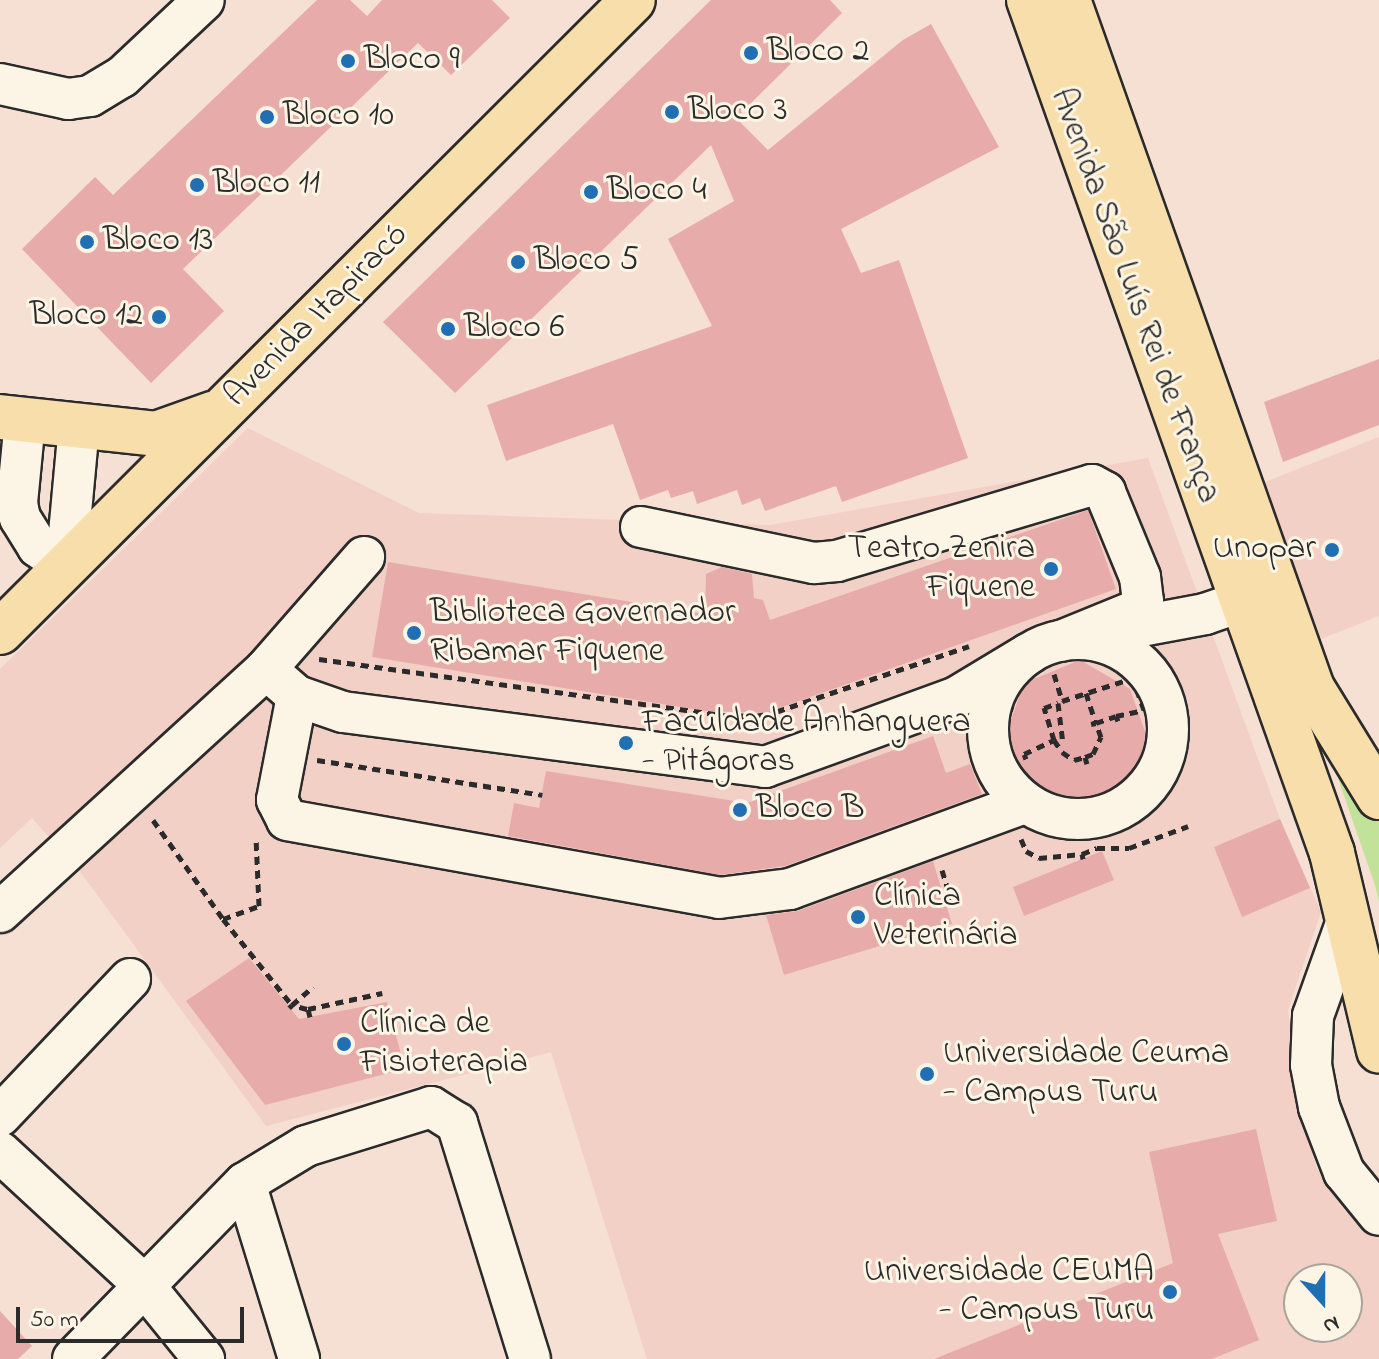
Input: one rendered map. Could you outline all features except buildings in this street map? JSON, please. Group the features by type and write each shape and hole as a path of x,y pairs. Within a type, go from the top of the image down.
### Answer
{"main road":[{"name":"Avenida Itapiracó","path":"0,632 66,566 160,451 225,408 633,0"},
{"name":"Avenida São Luís Rei de França","path":"1029,0 1332,853 1379,1050"},
{"name":"Avenida São Luís Rei de França","path":"1068,0 1312,688 1379,797"},
{"path":"12,419 79,426 160,451"}],"street":[{"path":"0,101 68,99 106,89 204,0"},
{"path":"0,84 68,99"},
{"path":"12,419 20,518 38,547 66,566 79,426"},
{"path":"266,669 297,696 343,712 765,767 955,698 1137,610 1143,601 1140,577 1105,492 1092,485 837,561 792,562 641,527"},
{"path":"0,912 266,669 364,557"},
{"path":"1050,653 1101,642 1149,673 1166,708 1166,751 1146,789 1109,814 1066,819 1025,803 997,770 987,735 997,689 1050,653 1205,614 1242,601"},
{"path":"297,696 277,800 287,820 719,898 790,889 1025,803"},
{"path":"1348,918 1313,1016 1311,1065 1319,1107 1344,1172 1379,1215"},
{"path":"0,1116 130,979"},
{"path":"73,1359 245,1183 306,1146 411,1110 444,1110 457,1123 530,1359"},
{"path":"0,1152 143,1284 204,1359"},
{"path":"245,1183 299,1359"}],"path":[{"path":"721,718 721,725 744,726 978,643"},
{"path":"1050,653 1060,702 1063,741"},
{"path":"314,658 721,718 771,716"},
{"path":"1094,724 1144,710 1130,671 1115,665"},
{"path":"1086,693 1094,724 1101,737 1093,754 1086,760 1074,760 1054,740 1044,708 1086,693 1133,678"},
{"path":"1014,701 1002,738 1011,762 1054,740"},
{"path":"307,758 542,795"},
{"path":"163,809 153,820 290,1006 308,1009 382,993"},
{"path":"223,919 259,906 253,852 259,823"},
{"path":"1007,842 1021,837 1026,851 1039,858 1082,856 1097,848 1129,848 1188,826"},
{"path":"946,902 951,899 940,864 953,859"},
{"path":"290,1006 313,987"},
{"path":"308,1009 310,1017"}],"shaded area":[{"name":"Faculdade Anhanguera - Pitágoras","path":"248,428 419,513 770,525 1148,458 1280,819 1321,912 1288,1010 1299,1096 1316,1167 1348,1210 1379,1236 1379,1359 647,1359 551,1052 266,1126 82,874 32,818 0,848 0,669"},
{"name":"Unopar","path":"1379,437 1379,616 1321,639 1260,484"}],"green space":[{"path":"1326,744 1379,821 1379,902 1375,885"}],"place":[{"name":"Bloco 2","path":"751,53"},
{"name":"Bloco 9","path":"348,61"},
{"name":"Bloco 3","path":"672,112"},
{"name":"Bloco 10","path":"267,117"},
{"name":"Bloco 11","path":"197,185"},
{"name":"Bloco 4","path":"591,192"},
{"name":"Bloco 13","path":"87,242"},
{"name":"Bloco 5","path":"518,262"},
{"name":"Bloco 12","path":"159,317"},
{"name":"Bloco 6","path":"448,329"},
{"name":"Unopar","path":"1332,550"},
{"name":"Teatro Zenira Fiquene","path":"1051,569"},
{"name":"Biblioteca Governador Ribamar Fiquene","path":"414,633"},
{"name":"Faculdade Anhanguera - Pitágoras","path":"626,743"},
{"name":"Bloco B","path":"740,810"},
{"name":"Clínica Veterinária","path":"858,917"},
{"name":"Clínica de Fisioterapia","path":"344,1044"},
{"name":"Universidade Ceuma - Campus Turu","path":"927,1074"},
{"name":"Universidade CEUMA - Campus Turu","path":"1170,1292"}]}
